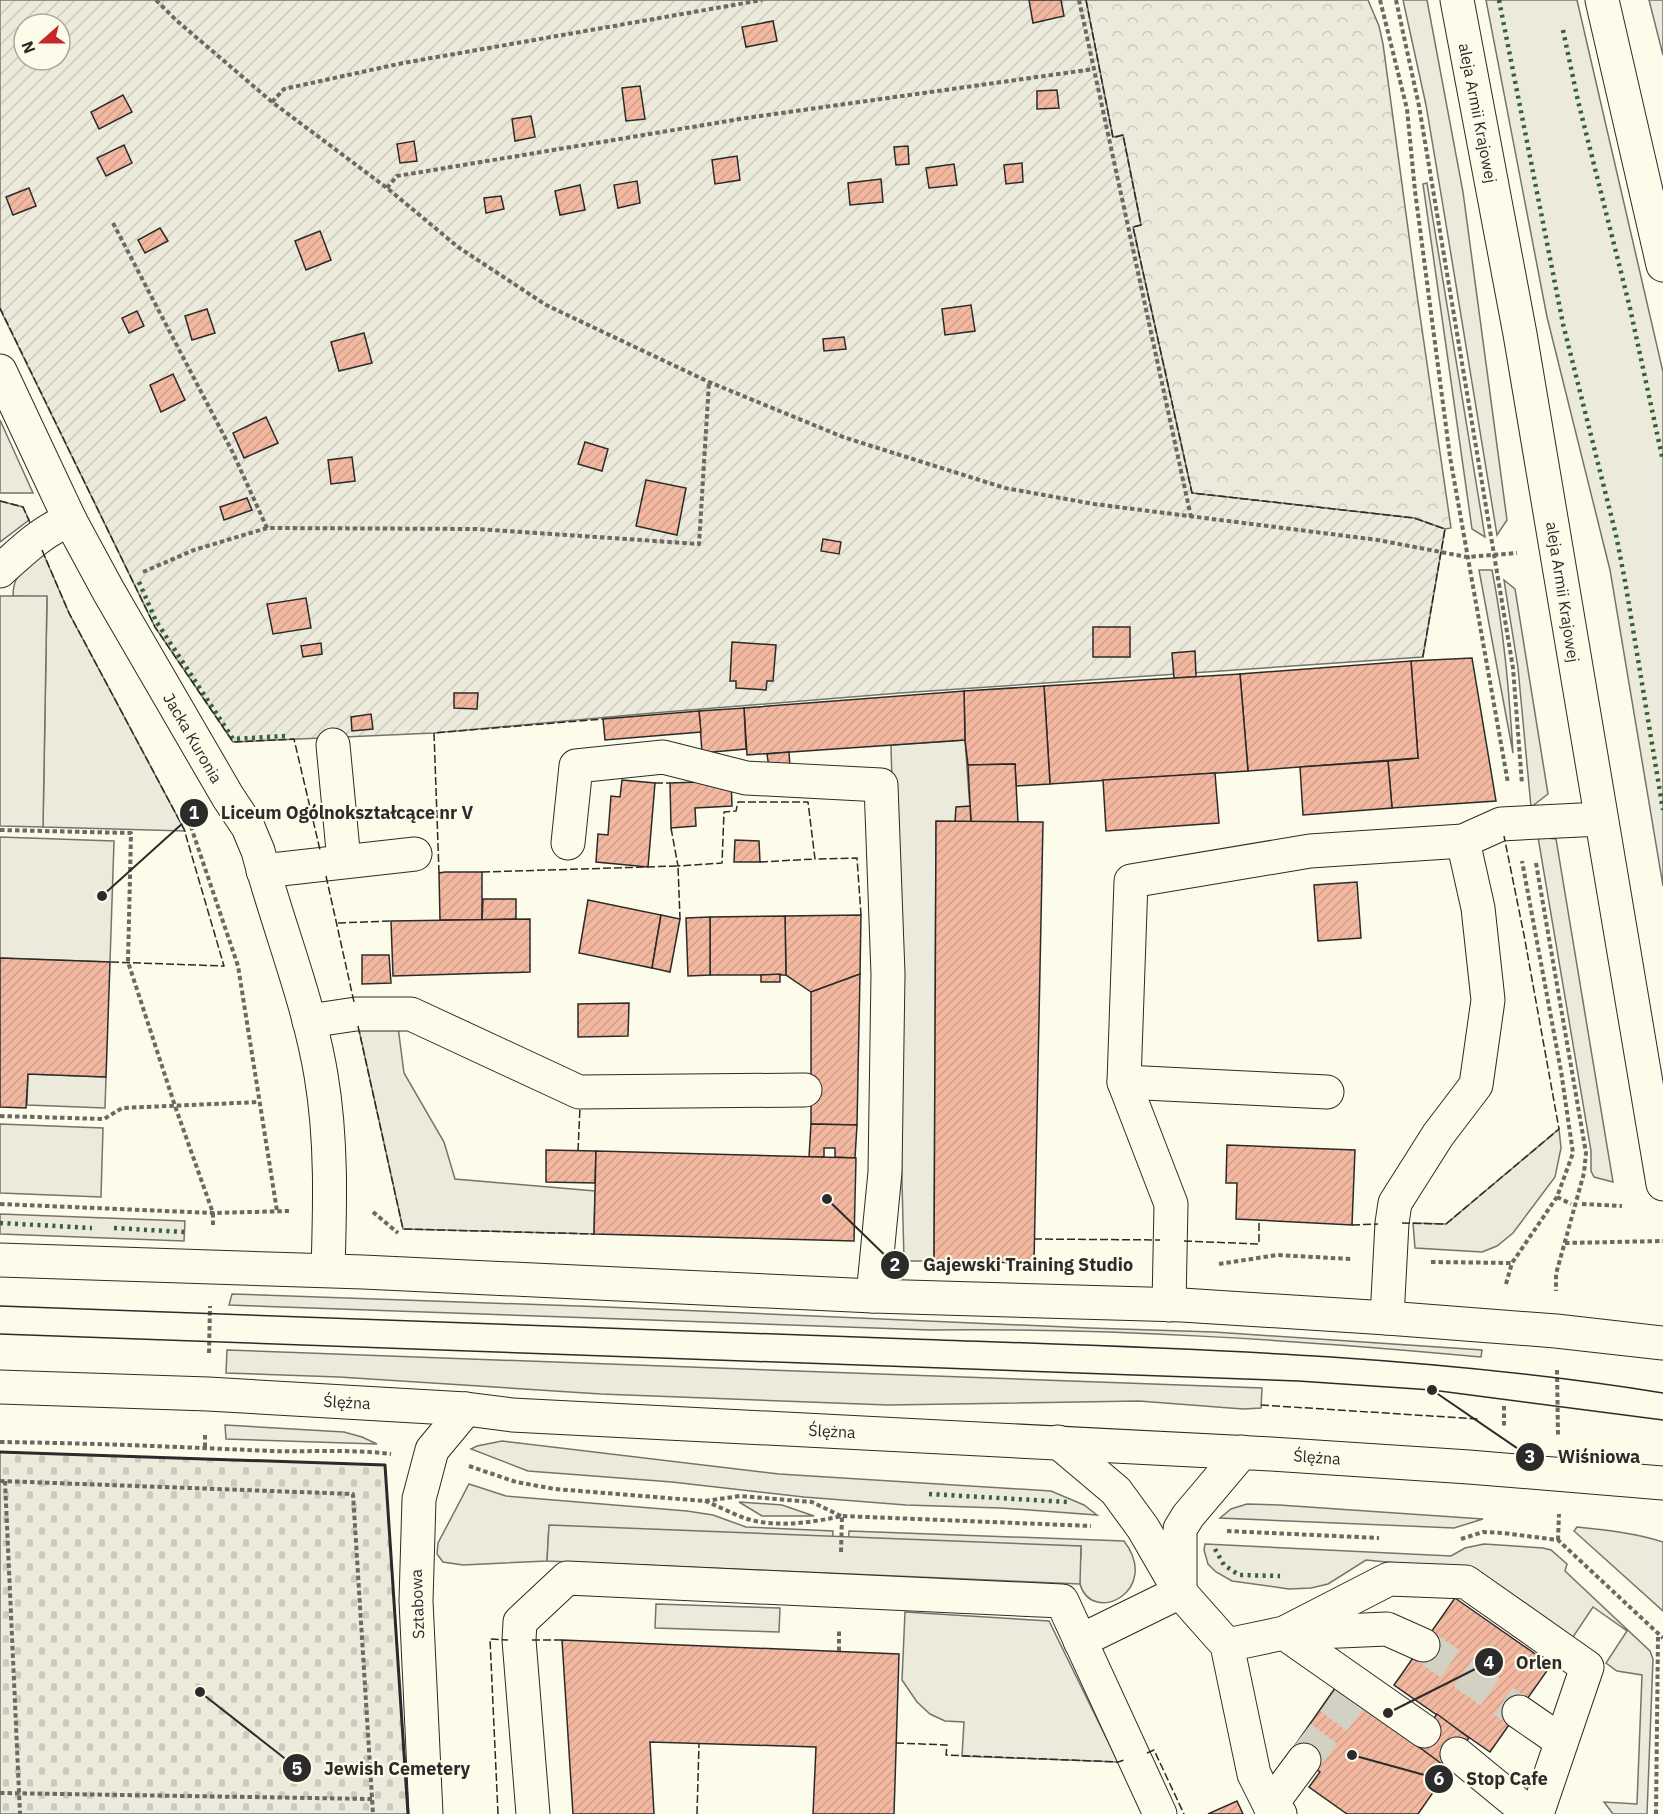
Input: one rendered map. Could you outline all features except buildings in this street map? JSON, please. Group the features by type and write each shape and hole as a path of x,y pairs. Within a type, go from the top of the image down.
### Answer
{"main road":[{"name":"aleja Armii Krajowej","path":"1457,0 1520,334 1663,1184"},
{"path":"1602,0 1663,265"},
{"name":"Jacka Kuronia","path":"0,371 70,520 109,592 228,797 248,827 258,851 309,1021 321,1074 329,1136 328,1270"},
{"path":"0,572 37,538 54,526 70,520"},
{"path":"333,745 344,861"},
{"path":"568,843 576,766 663,757 746,778 881,785 888,986 885,1172 873,1296"},
{"path":"1169,1305 1171,1204 1124,1082 1131,881 1310,851 1463,841 1501,824 1601,819"},
{"path":"1387,1318 1395,1203 1438,1135 1476,1085 1488,1000 1478,908 1463,841"},
{"path":"263,871 415,854"},
{"path":"309,1021 356,1014 411,1014 579,1092 805,1090"},
{"path":"1124,1082 1327,1092"},
{"path":"0,1260 328,1270 873,1296 1169,1305 1387,1318 1563,1332 1663,1343"},
{"name":"Ślężna","path":"0,1387 186,1393 466,1409 512,1414 1242,1452 1436,1464 1663,1483"},
{"name":"Sztabowa","path":"426,1814 416,1601 418,1499 435,1444 466,1409"},
{"path":"1058,1442 1116,1491 1143,1528 1180,1593 1227,1645 1254,1774 1275,1810 1304,1760"},
{"path":"1180,1593 1180,1529 1188,1516 1242,1452"},
{"path":"533,1814 519,1640 520,1622 567,1578 1062,1601 1160,1814"},
{"path":"1284,1633 1389,1579 1466,1582 1587,1667 1537,1814"},
{"path":"1080,1641 1180,1593"},
{"path":"1227,1645 1284,1633 1387,1629 1423,1645"},
{"path":"1284,1633 1355,1692 1424,1731"},
{"path":"1519,1712 1561,1742"},
{"path":"1457,1754 1530,1814"}],"path":[{"path":"156,0 176,20 272,102 387,188 458,246 546,305 709,382 843,437 1005,488 1095,504 1378,540 1467,557 1556,551"},
{"path":"272,102 284,89 403,63 762,0"},
{"path":"1079,0 1191,517"},
{"path":"1380,0 1407,109 1415,191 1450,457 1508,786"},
{"path":"1396,0 1419,106 1513,668 1523,789"},
{"path":"387,188 397,176 746,118 1094,69"},
{"path":"113,223 233,453 267,528"},
{"path":"109,592 132,577 194,550 267,528 478,529 699,544 710,399 709,382"},
{"path":"184,808 190,818 238,966 277,1211"},
{"path":"0,830 131,833 128,962 213,1213"},
{"path":"1535,859 1586,1153 1584,1173 1556,1274 1556,1283"},
{"path":"1506,1284 1512,1263 1557,1197 1572,1154 1561,1071 1521,860"},
{"path":"0,1116 104,1119 122,1108 259,1102"},
{"path":"1557,1197 1571,1204"},
{"path":"0,1204 213,1213 289,1211"},
{"path":"1582,1204 1622,1206"},
{"path":"1565,1243 1663,1241"},
{"path":"209,1360 210,1305"},
{"path":"1557,1367 1558,1432"},
{"path":"1504,1406 1504,1427"},
{"path":"205,1437 205,1447"},
{"path":"0,1442 366,1452 453,1461 516,1482 555,1489 705,1501 740,1496 812,1502 842,1516 781,1524 746,1518 705,1501"},
{"path":"20,1814 2,1481 354,1494 373,1814"},
{"path":"1457,1541 1483,1532 1558,1540 1662,1634 1656,1814"},
{"path":"0,1793 372,1799"}],"green space":[{"path":"0,0 1086,0 1113,137 1123,135 1141,225 1133,227 1192,493 1414,518 1445,529 1423,657 900,693 434,733 233,742 155,627 0,309"},
{"path":"1086,0 1368,0 1379,26 1383,44 1451,528 1445,529 1414,518 1192,493 1133,227 1141,224 1123,135 1113,138"},
{"path":"1403,0 1427,0 1463,192 1507,520 1497,535 1426,105"},
{"path":"1486,0 1577,0 1663,372 1663,886 1610,570 1547,317"},
{"path":"1649,0 1663,0 1663,55"},
{"path":"1427,183 1485,537 1472,529 1423,184"},
{"path":"0,420 33,493 0,493"},
{"path":"0,501 23,507 29,520 0,542"},
{"path":"44,555 69,613 185,831 43,827 47,597 13,596 15,582 20,573"},
{"path":"1479,570 1492,570 1506,661 1513,753"},
{"path":"1504,580 1515,589 1548,794 1531,807 1518,668"},
{"path":"965,740 971,822 936,822 934,1261 904,1261 891,745"},
{"path":"0,837 114,841 110,962 0,958"},
{"path":"1538,837 1556,839 1613,1182 1594,1177 1591,1171 1591,1151"},
{"path":"398,1027 404,1073 444,1142 455,1179 595,1191 594,1234 403,1229 359,1030"},
{"path":"28,1074 106,1077 105,1108 27,1105"},
{"path":"0,1124 103,1128 101,1197 0,1193"},
{"path":"1559,1129 1561,1148 1555,1177 1513,1233 1497,1246 1482,1252 1415,1248 1413,1223 1446,1224"},
{"path":"0,1214 185,1221 184,1241 0,1234"},
{"path":"232,1294 1214,1332 1482,1350 1481,1357 1274,1340 1137,1333 930,1330 229,1305"},
{"path":"227,1350 1262,1388 1261,1408 1243,1409 1139,1401 888,1405 601,1394 339,1377 226,1373"},
{"path":"225,1425 344,1432 377,1444 226,1439"},
{"path":"502,1441 779,1474 1051,1491 1084,1505 1097,1515 1001,1508 906,1505 804,1497 672,1482 528,1471 471,1449"},
{"path":"0,1452 385,1465 408,1814 0,1814"},
{"path":"469,1484 506,1496 713,1515 746,1527 833,1531 831,1573 549,1526 547,1561 463,1565 443,1562 437,1554 438,1543"},
{"path":"739,1502 782,1505 814,1516 762,1516"},
{"path":"1247,1504 1483,1519 1454,1528 1220,1518 1231,1509"},
{"path":"1577,1527 1631,1534 1663,1542 1663,1611 1574,1531"},
{"path":"849,1531 1124,1541 1134,1559 1135,1575 1130,1588 1121,1597 1109,1602 1097,1602 1087,1596 1080,1584 1081,1546 847,1573"},
{"path":"1205,1544 1451,1556 1465,1548 1484,1544 1551,1550 1567,1564 1565,1571 1650,1651 1653,1659 1647,1814 1613,1814 1604,1802 1637,1804 1642,1675 1617,1671 1606,1663 1627,1631 1593,1607 1571,1640 1470,1570 1366,1560 1328,1584 1311,1588 1289,1589 1232,1581 1216,1572 1208,1564 1204,1550"}],"shaded area":[{"path":"0,596 47,596 43,827 0,826"},
{"path":"549,1525 1081,1546 1080,1584 547,1561"},
{"path":"656,1604 780,1608 779,1632 655,1628"},
{"path":"905,1612 1049,1621 1118,1762 962,1756 964,1722 945,1721 930,1714 917,1702 902,1680"}],"tunnel":[{"path":"1423,1645 1519,1712"},
{"path":"1304,1760 1351,1698"}],"tram line":[{"path":"0,1306 1194,1349 1476,1369 1663,1393"},
{"path":"0,1334 1298,1381 1432,1390 1663,1420"}],"hedge":[{"path":"1499,0 1563,324 1616,535 1663,810"},
{"path":"1563,30 1578,101 1630,308 1663,461"},
{"path":"139,582 156,621 233,739 285,736"},
{"path":"0,1223 92,1228"},
{"path":"114,1228 184,1232"},
{"path":"929,1494 1068,1502"},
{"path":"1215,1549 1224,1565 1239,1575 1280,1576"}],"fence":[{"path":"1086,0 1113,138 1123,135 1141,225 1133,227 1192,493 1414,518 1445,529 1422,661"},
{"path":"0,308 155,627 233,742 294,739 320,850"},
{"path":"0,501 23,507 31,525"},
{"path":"42,550 69,613 184,829 224,966 110,962"},
{"path":"439,873 434,733 603,719"},
{"path":"655,783 670,783"},
{"path":"671,828 678,866 722,863 724,812 736,811 738,802 808,802 815,859 857,858 861,915"},
{"path":"1402,1223 1446,1224 1559,1129 1504,836"},
{"path":"760,862 815,859"},
{"path":"482,872 678,866 680,919"},
{"path":"326,876 354,1002"},
{"path":"338,923 391,921"},
{"path":"358,1026 403,1229 594,1234"},
{"path":"578,1151 580,1107"},
{"path":"1184,1241 1259,1244 1259,1220"},
{"path":"1352,1225 1378,1224"},
{"path":"1034,1239 1160,1240"},
{"path":"1261,1405 1478,1419"},
{"path":"498,1814 490,1639 508,1640"},
{"path":"532,1640 562,1640"},
{"path":"896,1743 947,1745 946,1755 1118,1762 1124,1760"},
{"path":"697,1814 699,1744"},
{"path":"1147,1753 1154,1750 1184,1814"}],"wall":[{"path":"0,1452 385,1465 408,1814"}],"place":[{"name":"Liceum Ogólnokształcące nr V","path":"102,896"},
{"name":"Gajewski Training Studio","path":"827,1199"},
{"name":"Wiśniowa","path":"1432,1390"},
{"name":"Jewish Cemetery","path":"200,1692"},
{"name":"Orlen","path":"1388,1713"},
{"name":"Stop Cafe","path":"1352,1755"}]}
